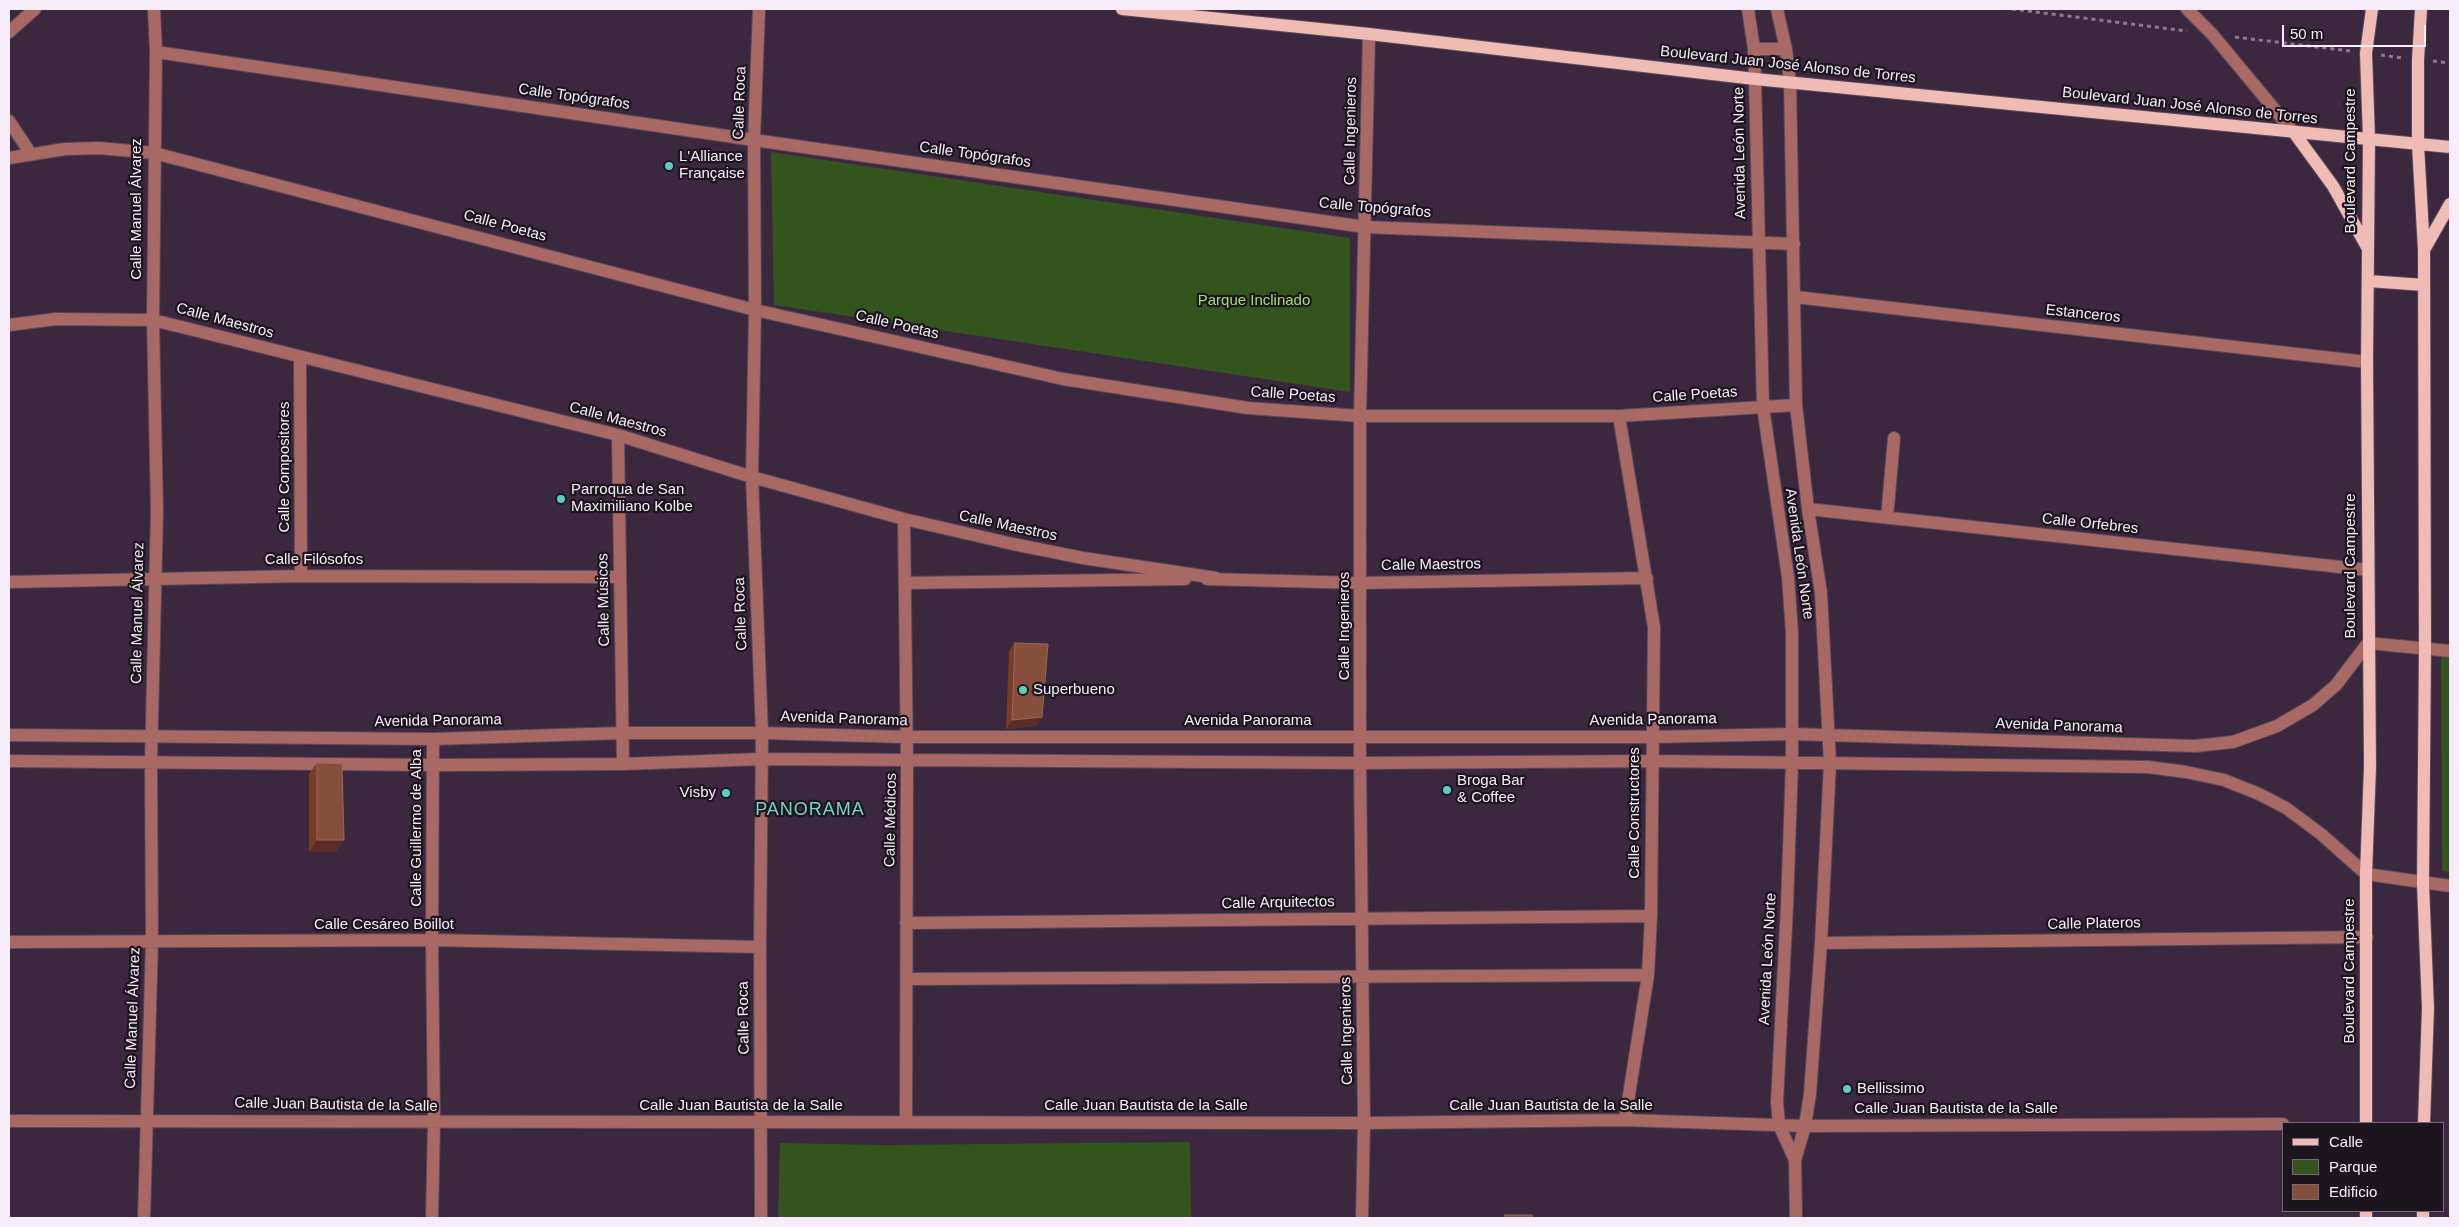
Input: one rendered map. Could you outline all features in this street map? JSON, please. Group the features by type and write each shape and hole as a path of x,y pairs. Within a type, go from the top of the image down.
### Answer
{"main road":[{"name":"Boulevard Juan José Alonso de Torres","path":"1122,9 1369,34 1755,79 2450,148"},
{"name":"Boulevard Campestre","path":"2366,1122 2366,874 2370,767 2367,362 2370,139 2366,53 2372,9"},
{"path":"2421,9 2418,60 2418,145 2424,250 2426,649 2423,884 2428,1008 2424,1122"},
{"path":"2295,134 2333,186 2368,249"},
{"path":"2424,250 2450,204"},
{"path":"2368,281 2424,285"}],"street":[{"path":"9,32 35,9"},
{"name":"Calle Manuel Álvarez","path":"144,1218 152,941 151,762 157,511 153,320 156,52 154,9"},
{"name":"Calle Roca","path":"759,9 754,140 755,310 752,477 762,733 760,947 761,1218"},
{"name":"Avenida León Norte","path":"1748,9 1754,49 1763,407 1788,576 1792,632 1792,763 1777,1102 1779,1125 1795,1160"},
{"name":"Avenida León Norte","path":"1777,9 1786,48 1790,82 1796,405 1808,509 1821,593 1830,763 1821,943 1805,1126 1795,1160 1796,1218"},
{"path":"2187,9 2212,34 2295,134"},
{"name":"Calle Ingenieros","path":"1362,1218 1364,1123 1360,763 1360,416 1369,34"},
{"path":"1754,49 1786,48"},
{"name":"Calle Topógrafos","path":"156,52 754,140 1365,226 1794,244"},
{"path":"9,121 31,154"},
{"name":"Calle Poetas","path":"9,158 31,154 99,148 154,153 755,310 1063,379 1248,408 1360,416 1619,416 1796,405"},
{"name":"Estanceros","path":"1795,297 2367,362"},
{"name":"Calle Maestros","path":"9,325 56,319 153,320 618,436 752,477 904,519 1083,558 1216,578"},
{"name":"Calle Compositores","path":"300,358 302,576"},
{"name":"Calle Constructores","path":"1619,416 1654,627 1651,916 1648,975 1625,1120"},
{"name":"Calle Músicos","path":"618,436 623,764"},
{"path":"1887,518 1894,438"},
{"name":"Calle Orfebres","path":"1808,509 2368,570"},
{"name":"Calle Médicos","path":"904,519 906,737 908,761 906,1122"},
{"name":"Calle Filósofos","path":"9,582 302,576 620,577"},
{"name":"Calle Maestros","path":"905,583 1216,578 1361,583 1647,578"},
{"path":"2368,643 2450,651"},
{"name":"Avenida Panorama","path":"9,735 433,739 622,733 762,733 906,737 1652,737 1792,734 2195,746 2233,742 2278,726 2313,705 2336,685 2368,643"},
{"name":"Calle Guillermo de Alba","path":"432,1218 434,1122 432,940 435,765 433,739"},
{"path":"9,761 435,765 623,764 762,759 1360,763 1653,761 2148,767 2224,780 2259,794 2286,808 2321,834 2366,874 2423,884 2450,886"},
{"name":"Calle Arquitectos","path":"906,923 1651,916"},
{"name":"Calle Plateros","path":"1821,943 2367,937"},
{"name":"Calle Cesáreo Boillot","path":"9,942 432,940 760,947"},
{"path":"907,979 1648,975"},
{"name":"Calle Juan Bautista de la Salle","path":"9,1121 1364,1123 1625,1120 1805,1126 2282,1124"}],"green space":[{"name":"Parque Inclinado","path":"771,152 1350,238 1350,392 774,305"},
{"path":"2441,652 2450,653 2450,872 2442,871"},
{"path":"1190,1142 1191,1218 778,1218 780,1143 884,1145"}],"building":[{"name":"Superbueno","path":"1015,643 1048,644 1042,717 1012,720"},
{"path":"317,763 342,764 344,840 317,840"},
{"path":"1505,1215 1532,1215 1533,1218 1505,1218"}],"place":[{"name":"L'Alliance Française","path":"669,166"},
{"name":"Parroqua de San Maximiliano Kolbe","path":"561,499"},
{"name":"Superbueno","path":"1023,690"},
{"name":"Broga Bar & Coffee","path":"1447,790"},
{"name":"Visby","path":"726,793"},
{"name":"Bellissimo","path":"1847,1089"}],"district":[{"name":"PANORAMA","path":"810,810"}]}
